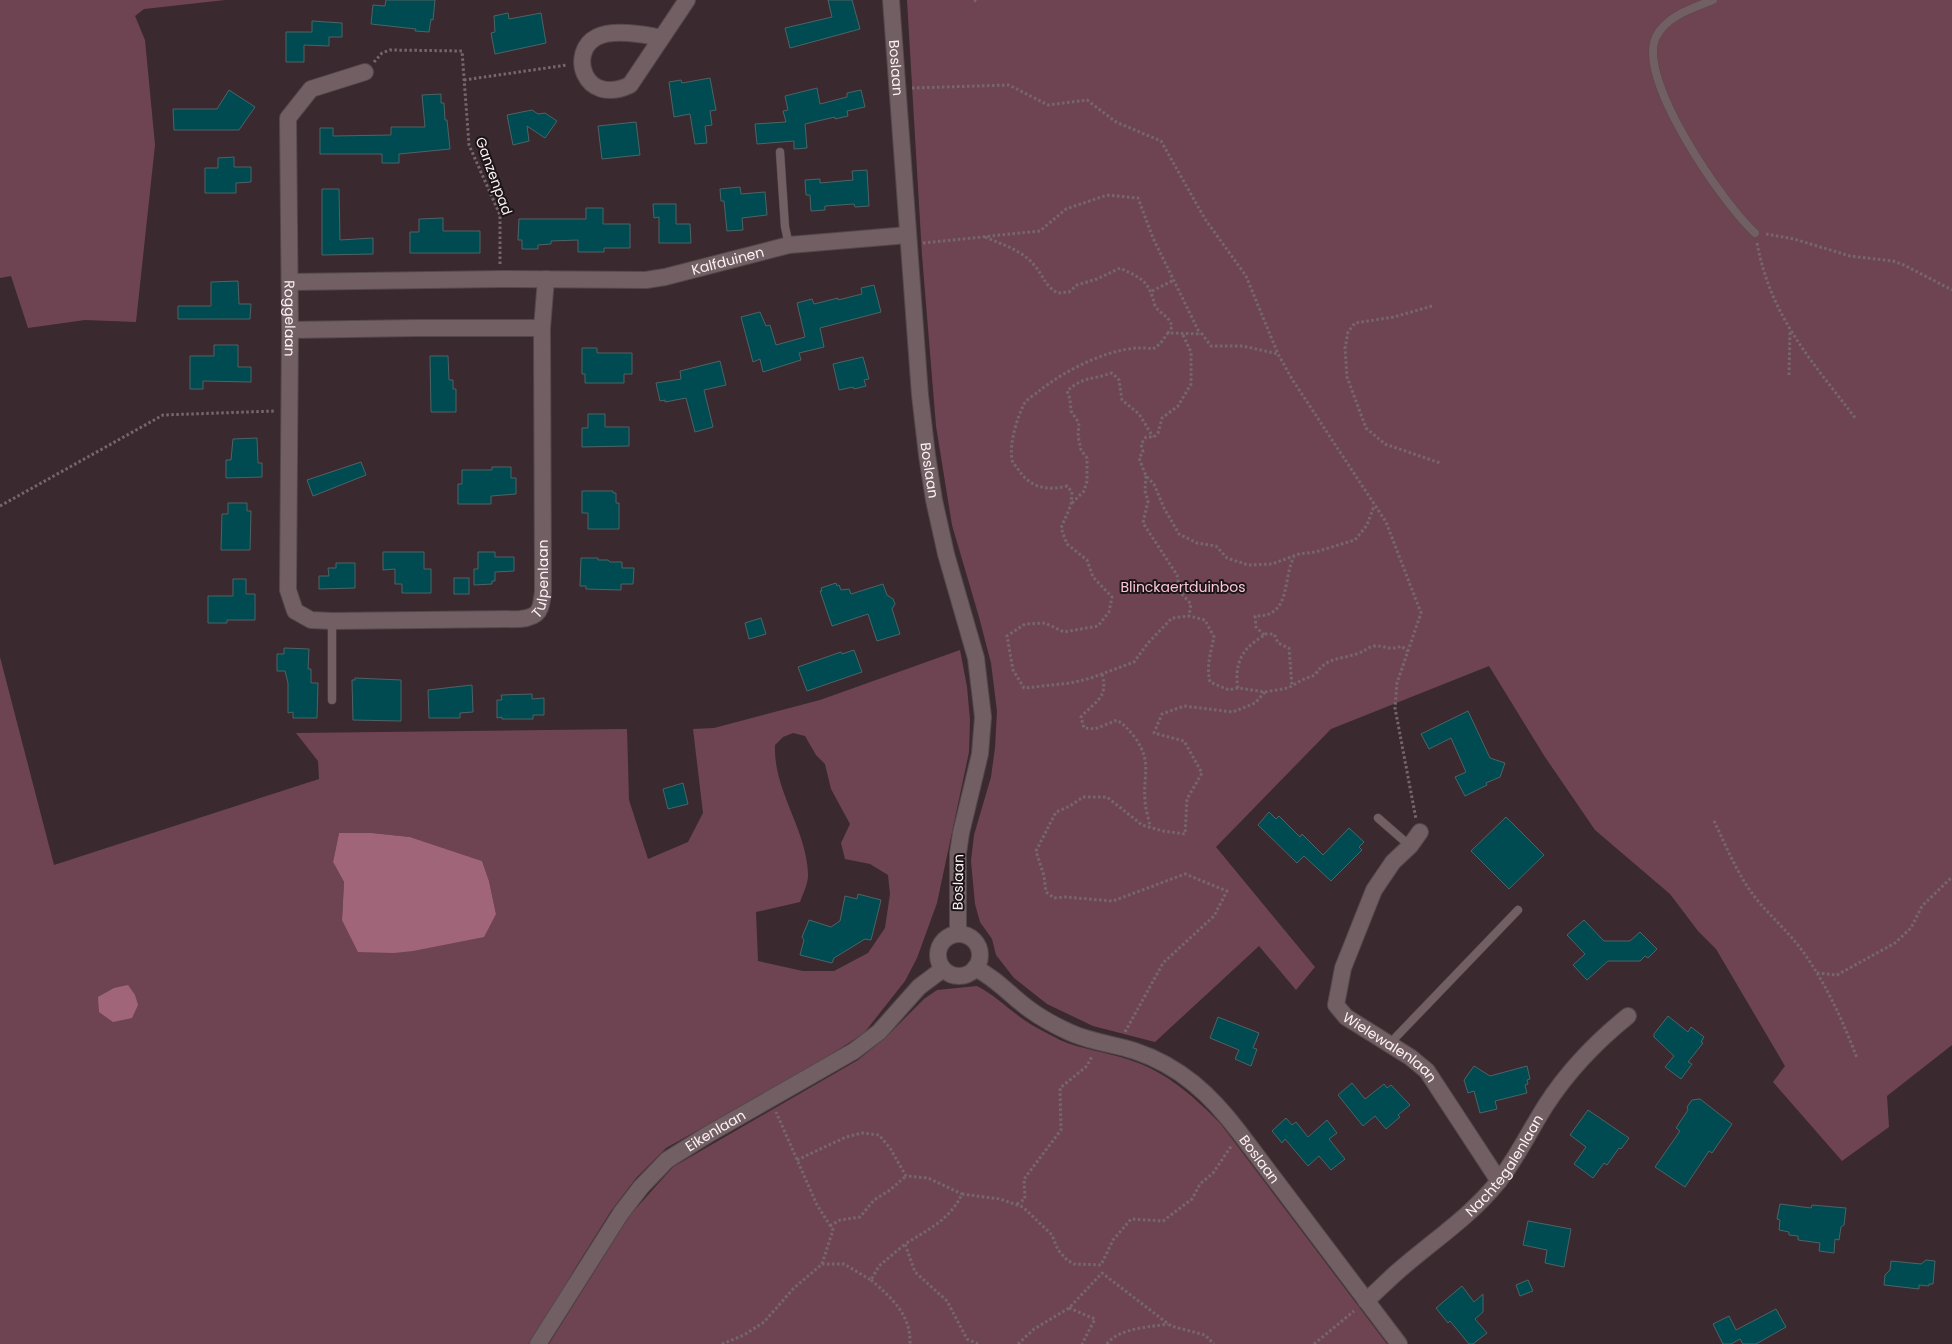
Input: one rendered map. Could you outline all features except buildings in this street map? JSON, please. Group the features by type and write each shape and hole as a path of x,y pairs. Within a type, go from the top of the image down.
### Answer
{"street":[{"path":"661,38 645,34 608,33 596,37 589,42 582,62 585,74 591,84 599,89 610,91 630,85 687,0"},
{"name":"Boslaan","path":"891,0 926,455 946,554 976,658 983,716 980,754 961,832 958,853 958,934"},
{"name":"Roggelaan","path":"295,611 288,590 290,282 288,118 311,89 365,72"},
{"name":"Kalfduinen","path":"290,282 500,279 646,280 665,277 789,245 909,243"},
{"path":"290,330 542,328 546,279"},
{"name":"Tulpenlaan","path":"295,611 311,620 332,621 520,619 532,618 541,609 543,591 542,328"},
{"name":"Wielewalenlaan","path":"1420,832 1410,846 1393,862 1374,890 1343,968 1336,1004 1346,1018 1391,1044 1427,1071 1499,1181"},
{"path":"958,934 969,936 977,945 980,955 974,968 965,975 957,975 944,969 938,957 941,944 948,937 958,934"},
{"name":"Boslaan","path":"974,968 986,974 1030,1010 1069,1032 1157,1059 1177,1070 1203,1090 1239,1132 1399,1344"},
{"name":"Eikenlaan","path":"538,1344 583,1271 641,1186 667,1160 854,1051 879,1032 919,987 944,969"},
{"name":"Nachtegalenlaan","path":"1366,1301 1397,1272 1463,1219 1481,1202 1514,1160 1546,1104 1566,1078 1606,1034 1628,1016"}],"lane":[{"path":"1713,0 1684,12 1664,26 1656,38 1653,54 1657,75 1683,136 1741,221 1755,233"},
{"path":"780,152 785,227 789,245"},
{"path":"332,621 332,700"},
{"path":"1378,818 1410,846"},
{"path":"1391,1044 1396,1036 1518,910"}],"path":[{"name":"Ganzenpad","path":"365,72 382,53 390,50 462,51 469,146 500,215 500,279"},
{"path":"464,80 582,62"},
{"path":"898,88 1009,85 1048,105 1087,100 1116,122 1161,141 1205,219 1246,276 1278,354 1292,379 1386,522 1421,613 1397,682 1395,708 1420,832"},
{"path":"909,243 1040,230 1066,209 1107,195 1138,198 1153,238 1200,334 1202,334 1210,346 1243,346 1278,354"},
{"path":"1856,419 1794,338 1773,299 1761,263 1755,233 1794,239 1850,256 1893,261 1952,290"},
{"path":"982,236 1013,247 1036,266 1046,286 1057,294 1069,292 1077,285 1097,279 1120,268 1145,282 1152,291 1155,306 1171,321 1172,327 1160,344 1153,349 1144,347 1132,348 1091,359 1054,379 1025,403 1014,433 1012,460 1024,478 1039,487 1053,489 1067,486 1072,492 1071,504 1061,528 1067,544 1087,560 1092,577 1112,597 1109,612 1098,626 1064,632 1045,623 1025,624 1007,636 1012,670 1024,688 1071,683 1134,662 1148,643 1172,618 1189,616 1205,620 1214,636 1208,662 1210,682 1229,690 1238,688 1265,692 1292,686 1304,679 1315,676 1321,666 1330,661 1359,653 1370,646 1393,649 1401,646 1408,651"},
{"path":"1152,291 1174,280"},
{"path":"1432,306 1394,317 1355,323 1348,332 1345,348 1347,377 1366,428 1385,444 1440,463"},
{"path":"1789,375 1790,330"},
{"path":"1168,333 1175,332 1183,335 1200,334"},
{"path":"1183,335 1191,352 1191,384 1178,406 1162,418 1158,433 1154,437 1146,437 1141,444 1144,452 1139,458 1146,475 1154,484 1164,508 1179,534 1197,543 1216,546 1227,558 1248,565 1272,564 1294,556 1355,540 1367,525 1375,505"},
{"path":"1071,504 1084,491 1087,458 1082,450 1078,436 1079,423 1070,411 1070,399 1067,391 1074,384 1086,378 1100,377 1112,373 1119,380 1122,400 1139,414 1154,437"},
{"path":"0,506 163,415 288,411"},
{"path":"1146,475 1145,491 1148,501 1143,522 1177,575 1180,592 1191,604 1189,616"},
{"path":"1264,635 1256,627 1255,616 1262,616 1273,612 1282,603 1289,566 1294,556"},
{"path":"1238,688 1238,669 1242,654 1264,635 1274,634 1278,643 1289,648 1292,686"},
{"path":"1102,674 1106,685 1100,700 1081,717 1084,728 1095,729 1117,720 1127,727 1142,748 1146,761 1145,802 1150,827"},
{"path":"1117,1047 1138,1012 1163,963 1214,916 1228,891 1185,874 1113,901 1065,896 1054,898 1046,892 1044,876 1036,851 1056,812 1070,806 1083,797 1108,796 1142,825 1163,832 1185,834 1187,799 1202,773 1184,741 1154,732 1162,714 1184,706 1233,712 1255,703 1265,692"},
{"path":"1714,821 1737,867 1757,900 1784,928 1808,959 1844,1023 1857,1058"},
{"path":"1816,973 1837,974 1895,943 1911,928 1922,906 1952,877"},
{"path":"1017,1204 1025,1198 1024,1178 1061,1130 1060,1088 1087,1066 1098,1042"},
{"path":"722,1344 744,1335 764,1322 794,1288 822,1264 833,1230 817,1205 771,1099"},
{"path":"1214,1344 1205,1335 1169,1324 1102,1273 1101,1265 1113,1240 1131,1219 1163,1221 1192,1199 1200,1184 1213,1173 1239,1132"},
{"path":"797,1160 846,1137 862,1133 879,1135 890,1148 906,1176"},
{"path":"830,1226 840,1220 860,1217 874,1200 890,1190 906,1176 928,1178 962,1194 994,1198 1017,1204 1032,1213 1052,1234 1058,1250 1067,1260 1074,1264 1101,1265"},
{"path":"871,1280 879,1266 905,1244 940,1222 956,1208 962,1194"},
{"path":"905,1244 915,1272 947,1301 967,1339 978,1344"},
{"path":"822,1264 844,1264 871,1280 888,1295 902,1312 910,1331 910,1344"},
{"path":"1018,1344 1034,1329 1069,1308 1102,1273"},
{"path":"1314,1344 1366,1301"},
{"path":"1069,1308 1095,1319 1082,1344"},
{"path":"1107,1344 1111,1339 1134,1329 1169,1324"}],"green space":[{"path":"0,0 225,0 144,9 135,16 145,40 155,145 136,322 85,320 28,328 11,276 0,278"},
{"name":"Blinckaertduinbos","path":"907,0 1952,0 1952,1045 1887,1096 1889,1127 1842,1161 1773,1082 1785,1066 1716,949 1698,931 1670,894 1595,830 1545,757 1489,666 1331,729 1216,847 1315,967 1296,990 1259,946 1155,1042 1093,1026 1047,1004 1014,978 996,955 992,939 980,922 975,904 971,861 974,835 991,777 997,711 991,663 952,525 936,426 922,255"},
{"path":"960,650 967,687 970,720 969,752 937,903 917,958 905,981 864,1033 818,1063 666,1148 636,1178 611,1211 574,1270 532,1344 0,1344 0,657 54,865 319,779 318,761 296,733 627,729 629,800 648,859 688,842 703,813 693,729 714,728 820,700","holes":["793,733 805,736 816,755 825,764 831,789 850,824 841,843 845,859 870,864 888,875 890,894 885,928 868,953 834,971 803,971 758,961 756,912 800,902 808,880 806,856 802,840 784,793 776,762 775,745 783,737","339,833 372,833 410,837 482,861 489,881 496,914 342,920 344,882 333,862"]},
{"path":"977,986 1025,1020 1060,1040 1143,1065 1168,1078 1190,1095 1220,1123 1387,1344 549,1344 630,1215 673,1167 858,1060 884,1039 924,999 937,990"}],"shaded area":[{"path":"339,833 372,833 410,837 482,861 489,881 496,914 484,937 413,951 394,953 358,952 342,920 344,882 333,862"},
{"path":"128,985 135,995 138,1005 132,1018 113,1022 99,1012 98,997 114,988"}]}
